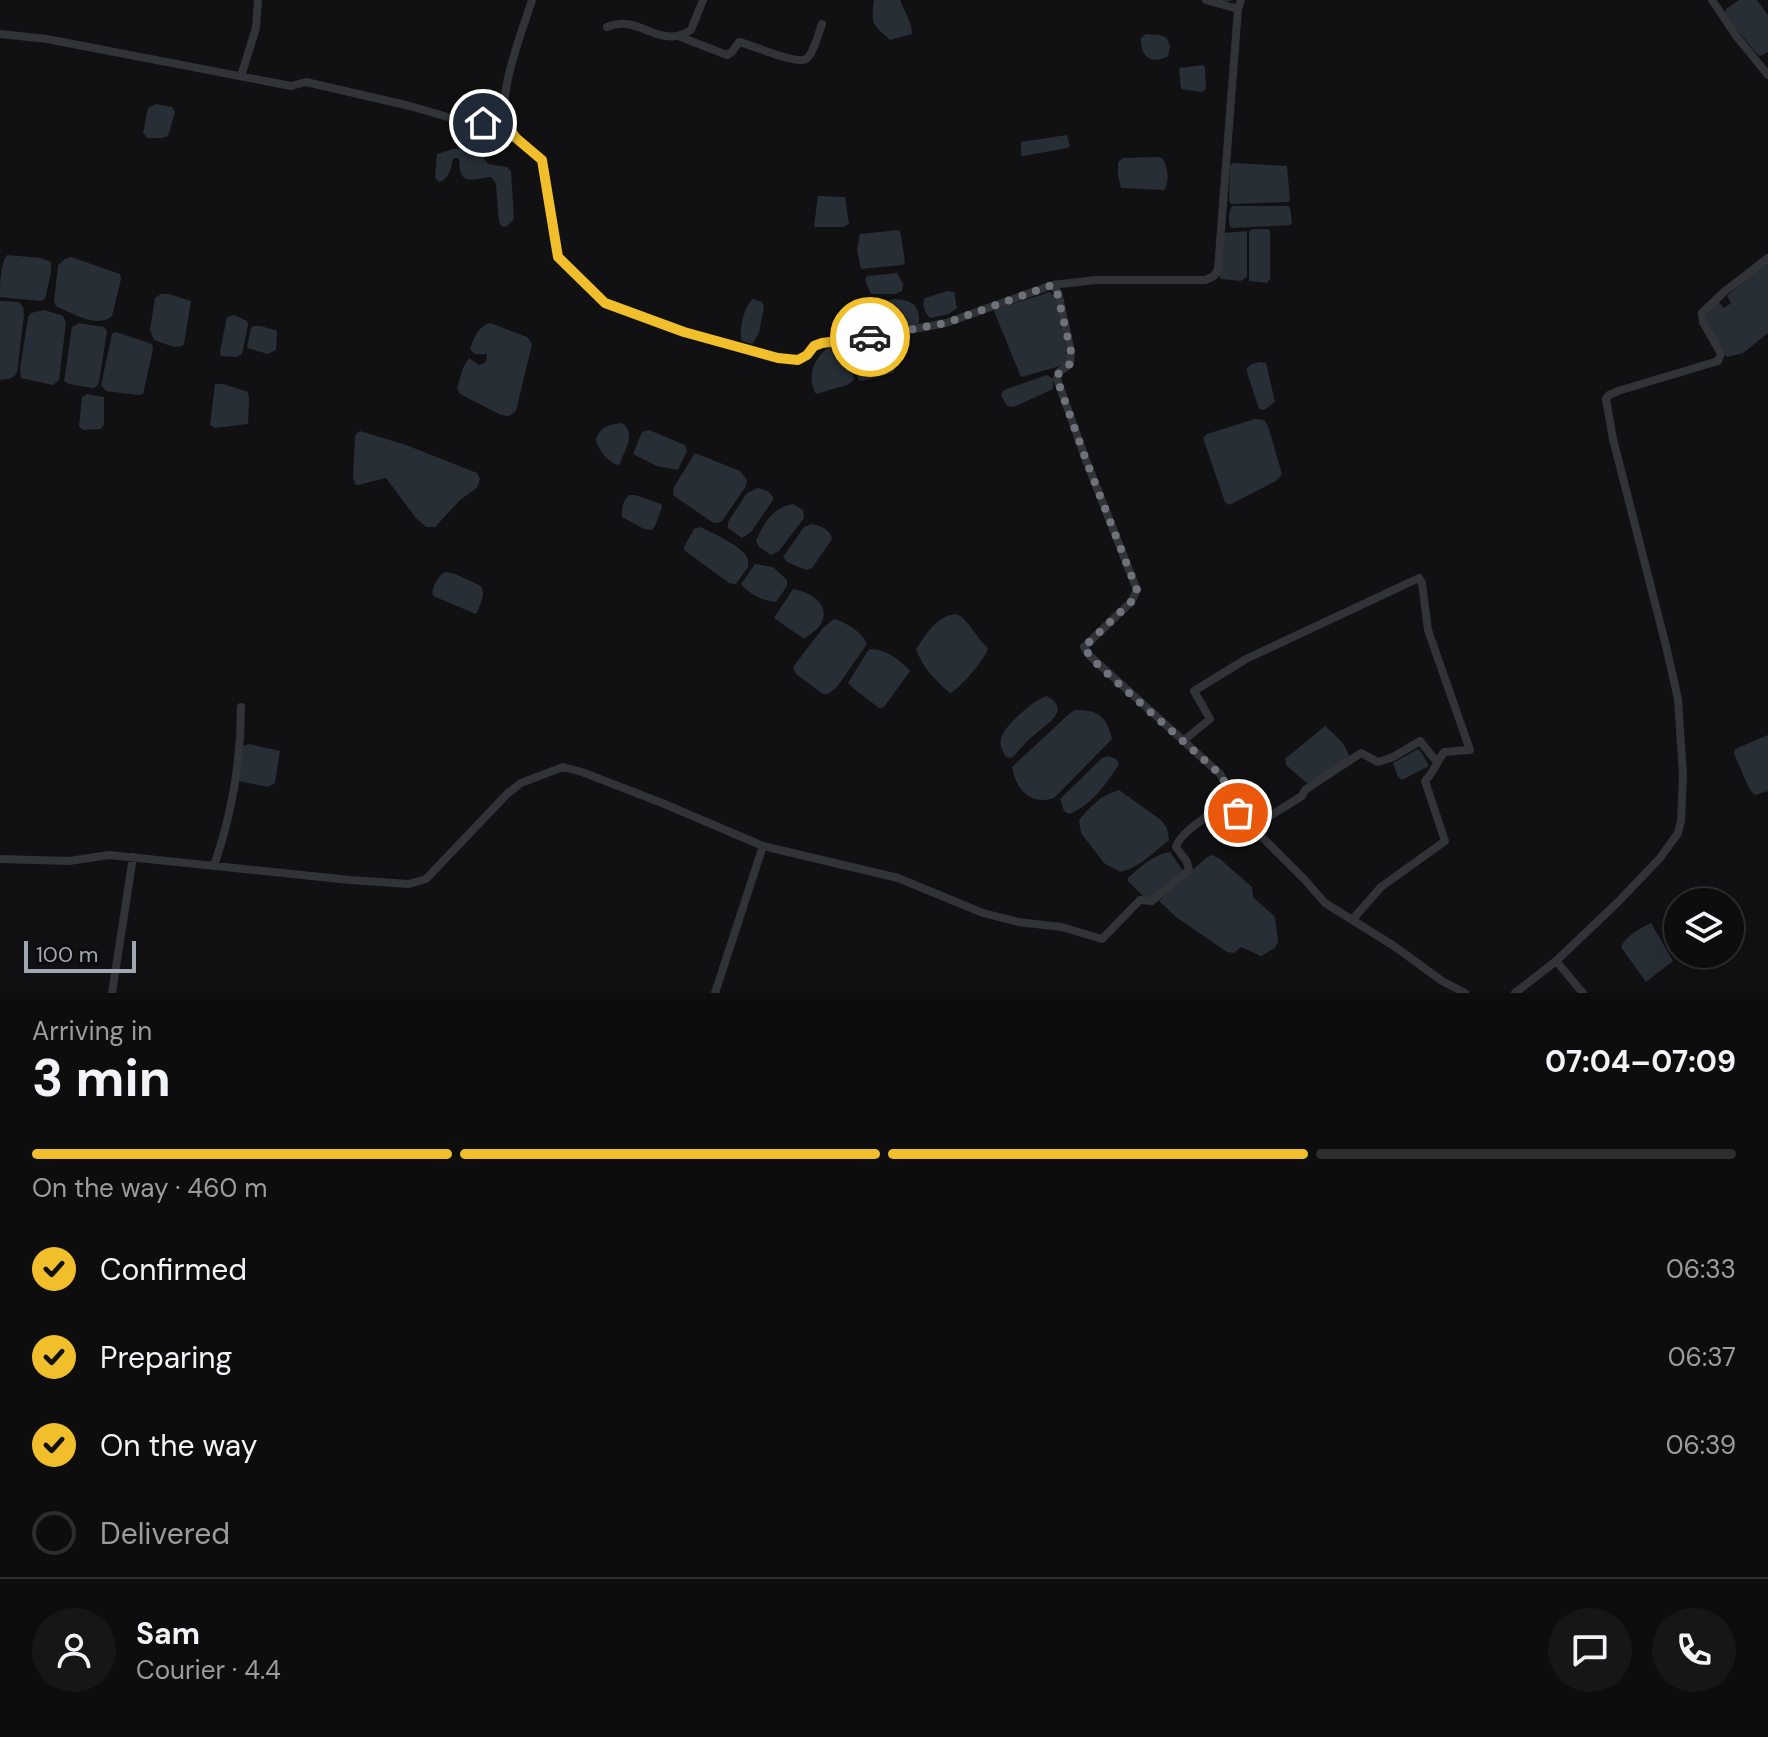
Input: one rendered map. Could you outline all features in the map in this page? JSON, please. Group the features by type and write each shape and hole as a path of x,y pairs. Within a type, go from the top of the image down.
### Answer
{"street":[{"path":"241,76 256,28 258,0"},
{"path":"532,0 504,95 504,119 516,138 542,160 558,257 605,303 684,332 778,358 798,360 822,343 946,323 1052,285 1096,280 1205,280 1214,276 1218,269 1240,4 1206,0"},
{"path":"607,27 624,24 667,37 678,36 691,30 703,0"},
{"path":"1712,0 1768,75"},
{"path":"678,36 727,55 739,42 788,59 801,60 810,55 822,24"},
{"path":"0,34 47,39 291,86 306,82 458,120 508,127"},
{"path":"1515,993 1556,961 1618,902 1660,858 1678,833 1681,821 1683,775 1678,699 1613,439 1606,399 1618,391 1718,361 1721,354 1703,322 1702,313 1768,258"},
{"path":"0,859 69,861 109,855 409,884 426,879 521,783 563,767 662,803 763,846 898,878 983,913 1018,922 1062,927 1102,939 1140,900 1152,901 1189,870 1176,847 1177,842 1184,833 1229,801 1232,795 1220,774 1100,667 1084,647 1131,602 1137,590 1057,379 1059,372 1070,364 1071,352 1058,292 1052,285"},
{"path":"1183,741 1210,719 1194,691 1246,659 1419,578 1428,630 1470,750 1444,752 1434,772 1425,781 1445,841 1381,887 1352,920"},
{"path":"214,866 234,793 241,707"},
{"path":"1252,827 1302,796 1305,790 1361,753 1378,762 1420,741 1437,762"},
{"path":"1229,801 1325,903 1465,993"},
{"path":"715,993 763,846"},
{"path":"112,993 133,857"},
{"path":"1556,961 1583,993"}],"shaded area":[{"path":"874,0 900,0 912,34 890,40 884,35 874,23"},
{"path":"1739,0 1757,0 1768,15 1768,52 1760,56 1725,15 1726,9"},
{"path":"1146,34 1167,38 1170,46 1168,56 1157,60 1148,58 1141,45 1141,38"},
{"path":"1203,65 1206,89 1202,92 1181,89 1179,68"},
{"path":"156,104 172,107 175,112 168,136 148,138 143,133 148,108"},
{"path":"1067,135 1068,148 1021,155 1021,142"},
{"path":"475,146 488,164 507,167 511,171 514,219 506,227 499,222 496,184 491,177 466,179 456,158 445,178 439,182 435,178 437,154"},
{"path":"1123,158 1162,158 1167,170 1164,190 1121,188 1118,162"},
{"path":"1230,165 1287,166 1290,200 1231,204"},
{"path":"818,196 845,197 849,224 843,227 814,227"},
{"path":"1232,206 1288,206 1292,223 1231,228 1229,217"},
{"path":"899,230 905,263 861,269 857,249 860,234"},
{"path":"1247,231 1247,277 1241,281 1221,279 1224,233"},
{"path":"1249,231 1270,231 1270,279 1267,283 1249,281"},
{"path":"7,255 51,262 45,299 0,297 0,280"},
{"path":"71,257 120,274 112,316 106,320 77,316 57,307 54,302 58,265"},
{"path":"1768,261 1768,333 1743,353 1727,357 1705,321 1706,315 1719,302 1724,308 1731,303 1727,296"},
{"path":"897,273 903,284 902,291 871,294 865,280 867,276"},
{"path":"954,292 957,308 949,314 930,318 924,308 925,298"},
{"path":"1050,292 1056,298 1068,360 1064,365 1021,377 994,311"},
{"path":"161,294 191,301 182,346 174,347 154,340 150,330 155,298"},
{"path":"753,299 764,306 759,333 752,344 742,341 741,325"},
{"path":"894,299 913,304 918,311 919,323 910,327 874,323 869,318 867,309 875,303"},
{"path":"0,301 19,302 24,315 17,373 0,380"},
{"path":"44,310 63,316 66,323 59,380 53,385 21,378 28,317 31,313"},
{"path":"234,315 247,321 248,325 242,354 236,357 221,356 227,317"},
{"path":"79,323 104,327 107,331 99,382 93,388 64,381 72,327"},
{"path":"490,323 527,337 532,344 516,411 509,416 460,394 457,388 469,358 479,365 486,362 487,354 475,354 470,349 479,330"},
{"path":"253,326 277,331 276,350 268,354 247,348"},
{"path":"116,332 152,344 143,394 106,391 101,385 112,334"},
{"path":"896,341 900,343 900,350 893,373 858,380 854,346 875,346"},
{"path":"830,347 842,347 848,351 854,380 816,394 812,381 813,368"},
{"path":"1266,363 1275,402 1264,410 1259,409 1247,372 1252,364"},
{"path":"1047,375 1053,379 1053,389 1014,407 1007,406 1001,395 1004,390"},
{"path":"215,384 248,392 248,424 215,428 210,425"},
{"path":"87,394 104,397 104,425 100,429 83,430 79,426 82,397"},
{"path":"1255,419 1264,420 1268,426 1282,474 1276,481 1229,505 1225,502 1203,438"},
{"path":"622,423 629,437 618,465 604,455 596,439 606,427"},
{"path":"649,430 685,445 687,451 678,470 657,466 633,454 642,432"},
{"path":"360,431 477,473 480,479 477,488 460,500 435,527 426,527 386,478 355,484 355,438"},
{"path":"695,453 740,471 747,480 746,486 718,523 673,495 674,487"},
{"path":"758,488 768,491 773,500 751,532 742,538 728,528 728,522 747,493"},
{"path":"629,495 661,504 652,530 622,517 623,505"},
{"path":"793,504 803,510 804,518 779,551 771,555 756,541 770,517"},
{"path":"812,524 827,530 832,539 812,568 806,570 783,557 804,527"},
{"path":"700,527 730,542 745,554 748,567 736,584 729,583 684,550 694,529"},
{"path":"755,564 773,567 787,580 787,586 776,602 747,591 741,584"},
{"path":"447,572 481,586 483,596 476,614 433,596 437,581"},
{"path":"793,589 815,598 824,613 820,625 804,639 774,618"},
{"path":"950,615 961,617 988,648 972,673 950,693 926,668 916,649 934,625"},
{"path":"834,619 854,628 867,644 837,687 823,694 796,674 793,667 823,628"},
{"path":"870,649 892,656 910,671 884,707 879,708 848,683"},
{"path":"1047,696 1057,707 1054,718 1014,756 1006,757 1001,739 1007,727 1035,702"},
{"path":"1075,710 1090,711 1100,716 1112,739 1054,798 1031,798 1021,789 1012,767"},
{"path":"1325,726 1343,744 1349,757 1309,785 1286,765 1285,759"},
{"path":"1768,735 1768,791 1755,795 1734,754 1735,749"},
{"path":"249,744 280,751 275,783 268,787 238,781 243,746"},
{"path":"1420,750 1429,766 1402,780 1393,763"},
{"path":"1108,756 1119,764 1104,786 1077,811 1069,814 1064,811 1060,799 1102,758"},
{"path":"1119,790 1161,820 1167,828 1169,840 1140,863 1120,872 1104,863 1081,833 1079,820 1097,802"},
{"path":"1170,852 1183,871 1158,895 1145,898 1128,878 1152,859"},
{"path":"1212,855 1252,887 1253,897 1275,917 1278,942 1275,948 1261,956 1241,947 1234,953 1227,952 1176,917 1159,901"},
{"path":"1651,923 1664,945 1664,968 1646,982 1621,947 1638,930"}],"waterway":[{"path":"1221,0 1230,0"}],"way so far":[{"path":"870,337 946,323 1052,285 1056,288 1071,352 1070,364 1059,372 1057,379 1137,590 1131,602 1084,647 1100,667 1220,774 1232,795 1229,801 1238,813"}],"route":[{"path":"483,123 508,127 542,160 558,257 605,303 684,332 778,358 798,360 822,343 870,337"}]}
